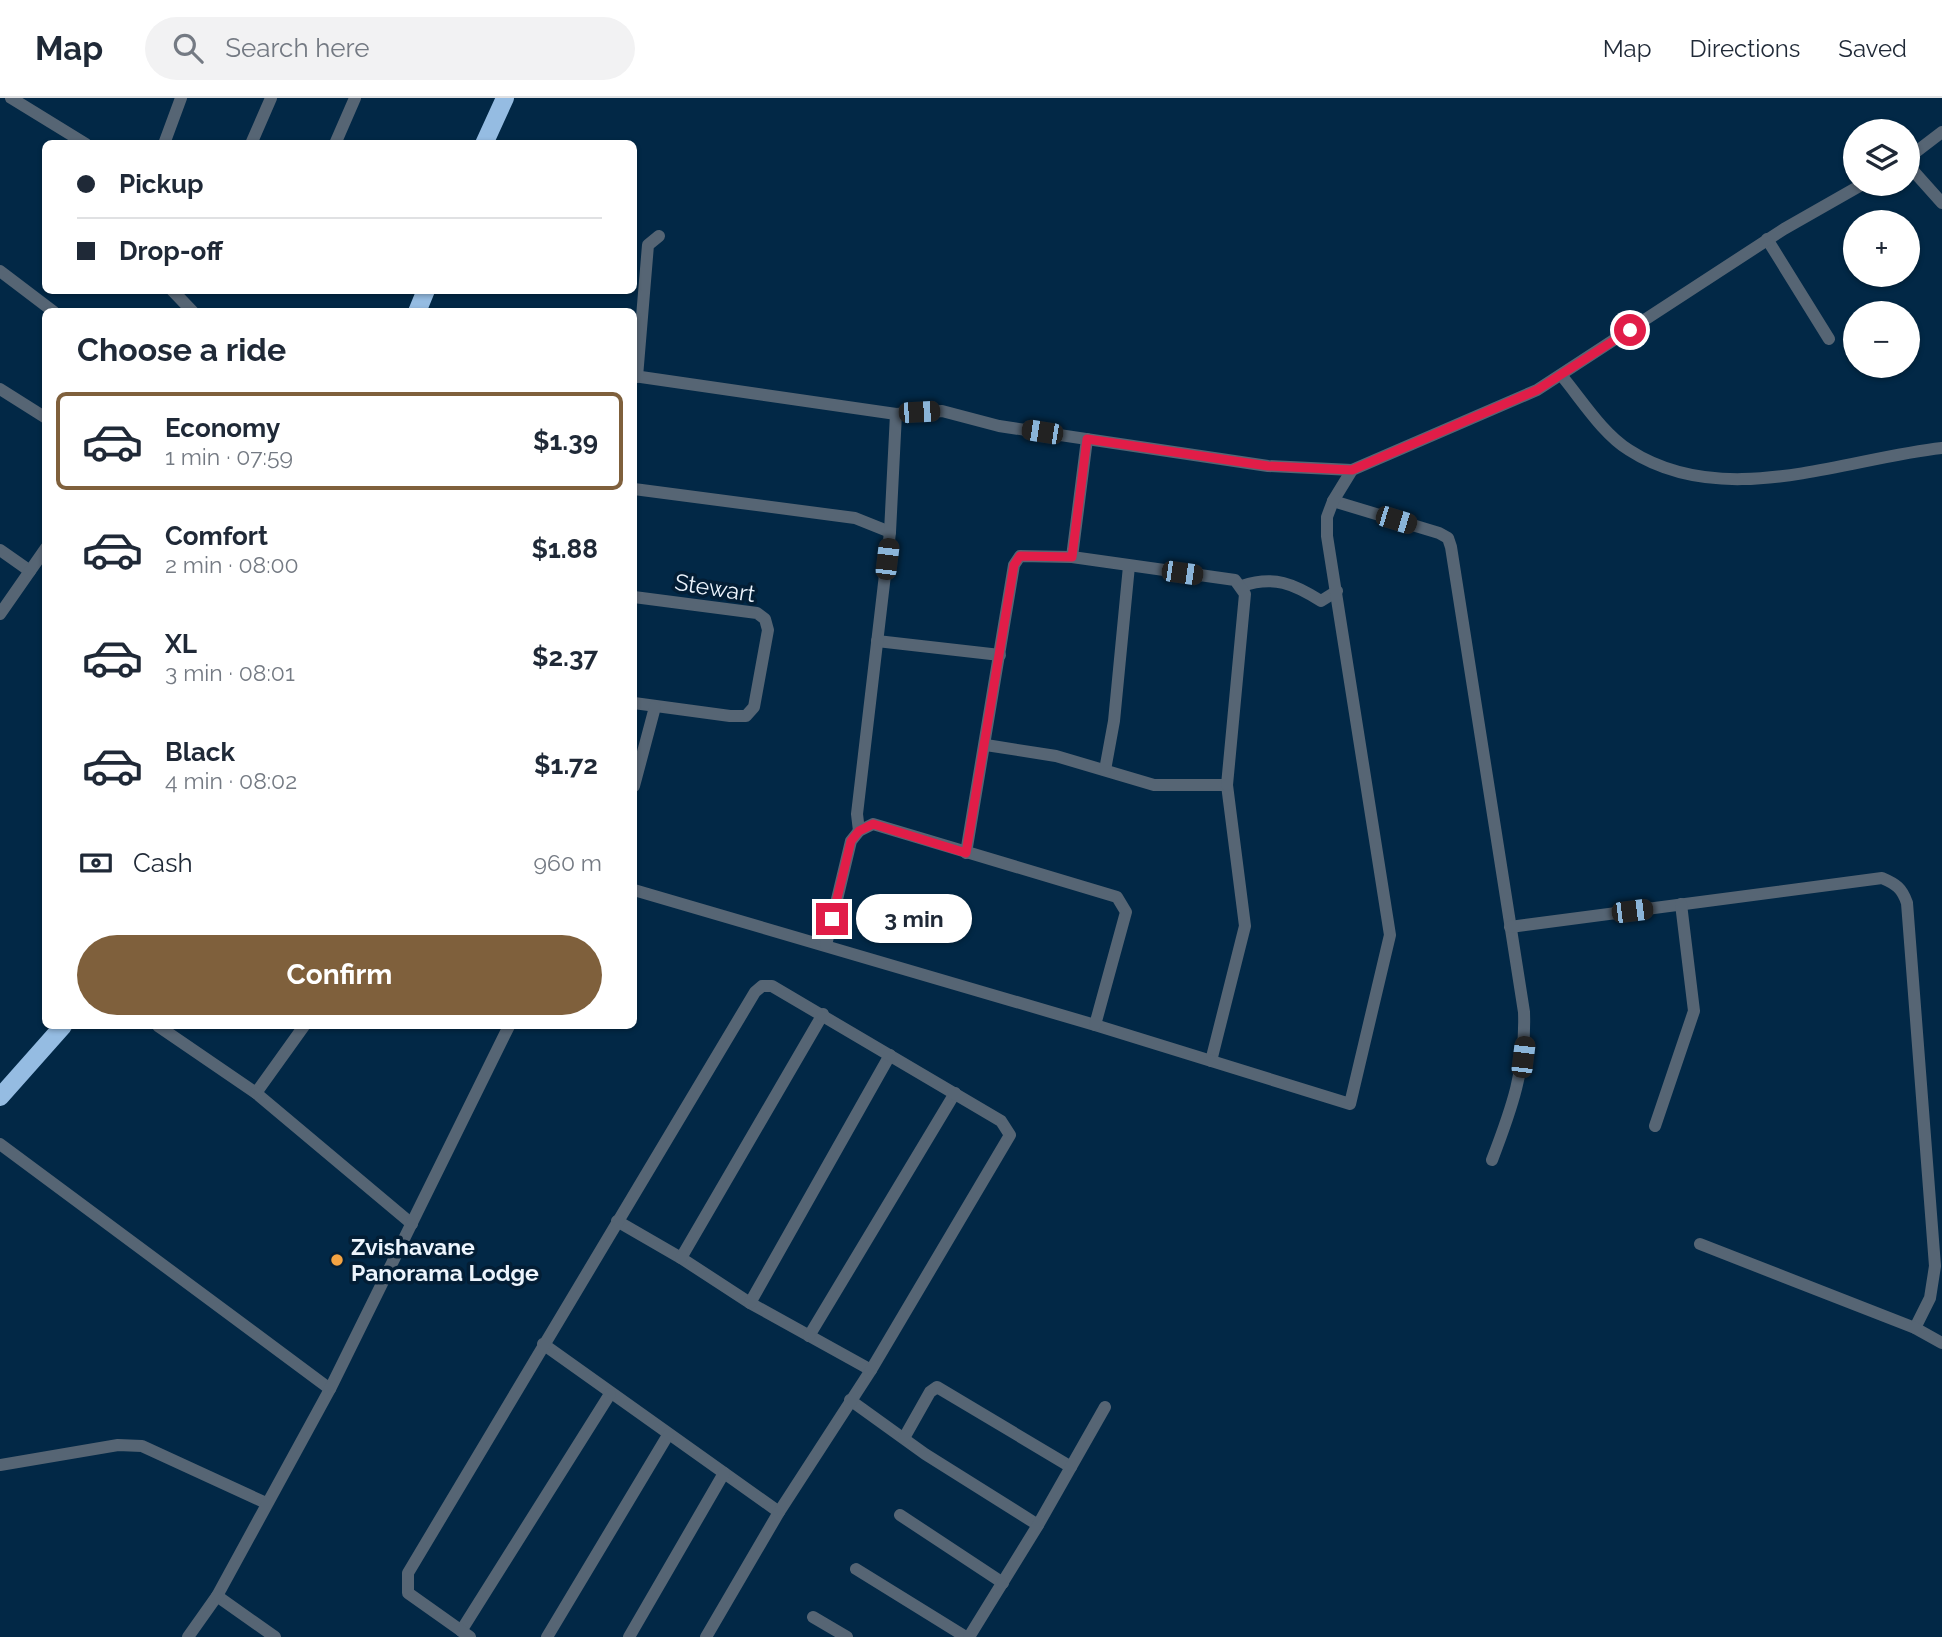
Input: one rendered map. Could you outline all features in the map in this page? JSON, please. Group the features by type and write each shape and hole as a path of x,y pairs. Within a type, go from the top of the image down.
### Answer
{"highway":[{"path":"486,140 505,98"},
{"path":"0,1097 60,1029"}],"street":[{"path":"11,98 79,140"},
{"path":"165,140 181,98"},
{"path":"253,140 271,98"},
{"path":"337,140 355,98"},
{"path":"1920,149 1942,132"},
{"path":"1920,178 1942,203"},
{"path":"637,377 896,414 942,411 999,426 1268,466 1352,470 1537,390 1768,239 1843,196"},
{"path":"637,357 648,245 659,236"},
{"path":"1768,239 1829,339"},
{"path":"0,271 49,308"},
{"path":"177,294 189,308"},
{"path":"1561,374 1610,434 1629,450 1670,471 1721,478 1795,476 1843,468 1881,456 1942,448"},
{"path":"0,389 42,415"},
{"path":"859,831 857,814 890,532 896,414"},
{"path":"1072,557 1087,439"},
{"path":"637,891 1095,1025 1350,1104 1390,935 1327,536 1327,517 1352,470"},
{"path":"637,489 855,518 890,532"},
{"path":"1333,502 1439,533 1447,538 1451,547 1524,1012 1525,1040 1520,1083 1492,1160"},
{"path":"0,550 30,571"},
{"path":"0,614 42,554"},
{"path":"966,853 1014,565 1020,556 1072,557 1235,580 1242,586 1245,594 1227,785 1245,926 1211,1061"},
{"path":"1105,770 1114,721 1129,566"},
{"path":"1242,586 1260,579 1290,582 1321,601 1337,591"},
{"name":"Stewart","path":"637,597 757,613 765,619 768,630 754,707 746,716 655,707"},
{"path":"877,641 1000,656"},
{"path":"637,704 655,707 637,775"},
{"path":"986,745 1056,756 1154,785 1227,785"},
{"path":"826,945 851,841 859,831 873,824 1117,897 1126,912 1095,1025"},
{"path":"1510,927 1882,878 1902,890 1907,903 1916,995 1935,1266 1930,1298 1915,1328"},
{"path":"1655,1126 1694,1011 1681,905"},
{"path":"610,1394 465,1634 408,1593 408,1573 755,992 762,986 772,986 823,1014 1001,1121 1010,1135 871,1370 779,1512 706,1637"},
{"path":"681,1258 823,1014"},
{"path":"162,1029 256,1093 412,1224"},
{"path":"256,1093 302,1029"},
{"path":"188,1637 217,1596 330,1389 508,1029"},
{"path":"750,1303 890,1055"},
{"path":"809,1336 955,1093"},
{"path":"0,1143 330,1389"},
{"path":"617,1221 750,1303 871,1370"},
{"path":"1700,1244 1915,1328 1942,1343"},
{"path":"543,1344 779,1512"},
{"path":"904,1438 930,1392 937,1387 1071,1467"},
{"path":"850,1400 1038,1525"},
{"path":"856,1569 968,1637 1038,1525 1105,1407"},
{"path":"547,1637 668,1435"},
{"path":"0,1465 118,1445 142,1446 266,1503"},
{"path":"629,1637 724,1473"},
{"path":"900,1515 1003,1583"},
{"path":"217,1596 275,1637"},
{"path":"813,1617 847,1637"}],"place":[{"name":"Zvishavane Panorama Lodge","path":"337,1260"}],"route":[{"path":"832,919 851,841 859,831 873,824 966,853 1014,565 1020,556 1072,557 1087,439 1268,466 1352,470 1537,390 1630,330"}]}
